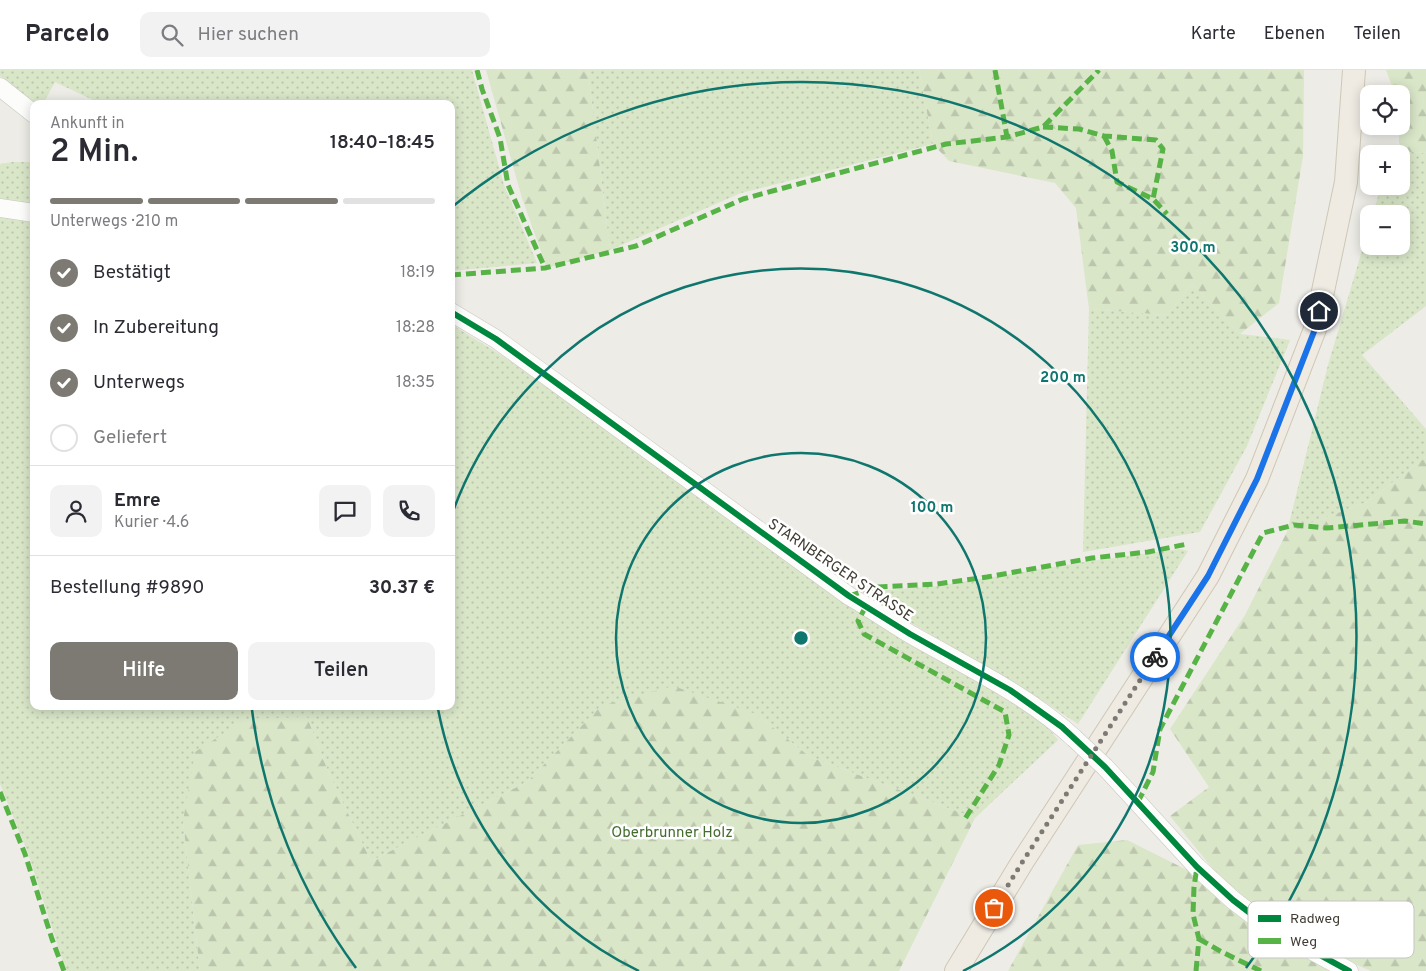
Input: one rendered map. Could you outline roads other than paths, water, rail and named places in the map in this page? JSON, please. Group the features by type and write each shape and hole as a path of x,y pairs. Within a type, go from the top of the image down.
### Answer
{"main road":[{"path":"956,971 1023,861 1208,576 1257,479 1315,329 1346,182 1354,70"}],"street":[{"path":"0,87 30,111"},
{"path":"0,208 30,212"},
{"name":"STARNBERGER STRASSE","path":"455,314 496,339 849,596 910,634 1010,690 1062,727 1105,767 1197,867 1248,911"},
{"name":"STARNBERGER STRASSE","path":"1325,958 1349,971"}],"park label":[{"name":"Oberbrunner Holz","path":"672,833"}]}
